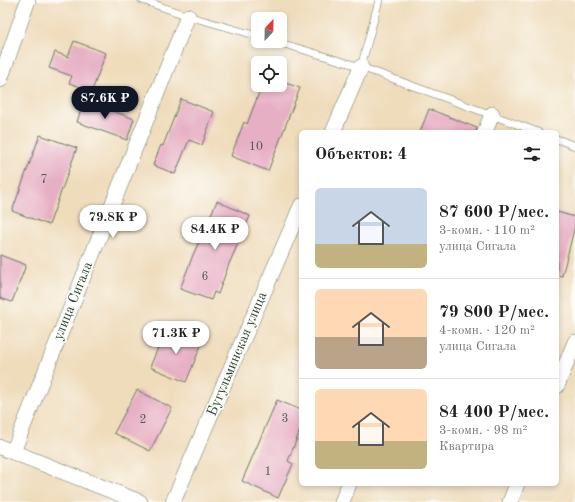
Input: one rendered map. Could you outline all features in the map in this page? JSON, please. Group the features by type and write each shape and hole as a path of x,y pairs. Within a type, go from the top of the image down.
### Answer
{"street":[{"path":"0,80 28,0"},
{"name":"улица Сигала","path":"6,450 188,16"},
{"path":"334,130 361,67"},
{"path":"486,130 492,114"},
{"name":"Бугульминская улица","path":"173,502 299,211"},
{"path":"559,381 575,342"},
{"path":"6,450 116,498 140,502"},
{"path":"342,502 348,486"},
{"path":"510,502 516,486"}],"lane":[{"path":"142,0 188,16 251,34"},
{"path":"361,67 379,0"},
{"path":"287,45 361,67 533,130"},
{"path":"559,140 575,146"}],"building":[{"path":"74,41 106,53 92,91 69,83 72,76 49,68 55,52 68,57"},
{"path":"287,83 300,88 268,171 231,156 244,122 247,124 259,92 287,92"},
{"path":"181,99 214,112 202,145 189,140 175,174 153,165 161,145 163,146"},
{"path":"84,100 134,119 127,140 77,122"},
{"path":"429,109 477,128 476,130 421,130"},
{"path":"40,135 77,148 49,225 12,211"},
{"path":"217,201 250,216 229,264 218,294 214,292 211,300 180,289"},
{"path":"559,213 575,217 575,226 562,276 559,275"},
{"path":"0,255 26,265 12,302 0,298"},
{"path":"166,328 202,343 186,382 150,367"},
{"path":"137,390 172,408 150,451 114,433"},
{"path":"277,400 299,409 299,433 288,461 293,464 278,498 242,481"}]}
